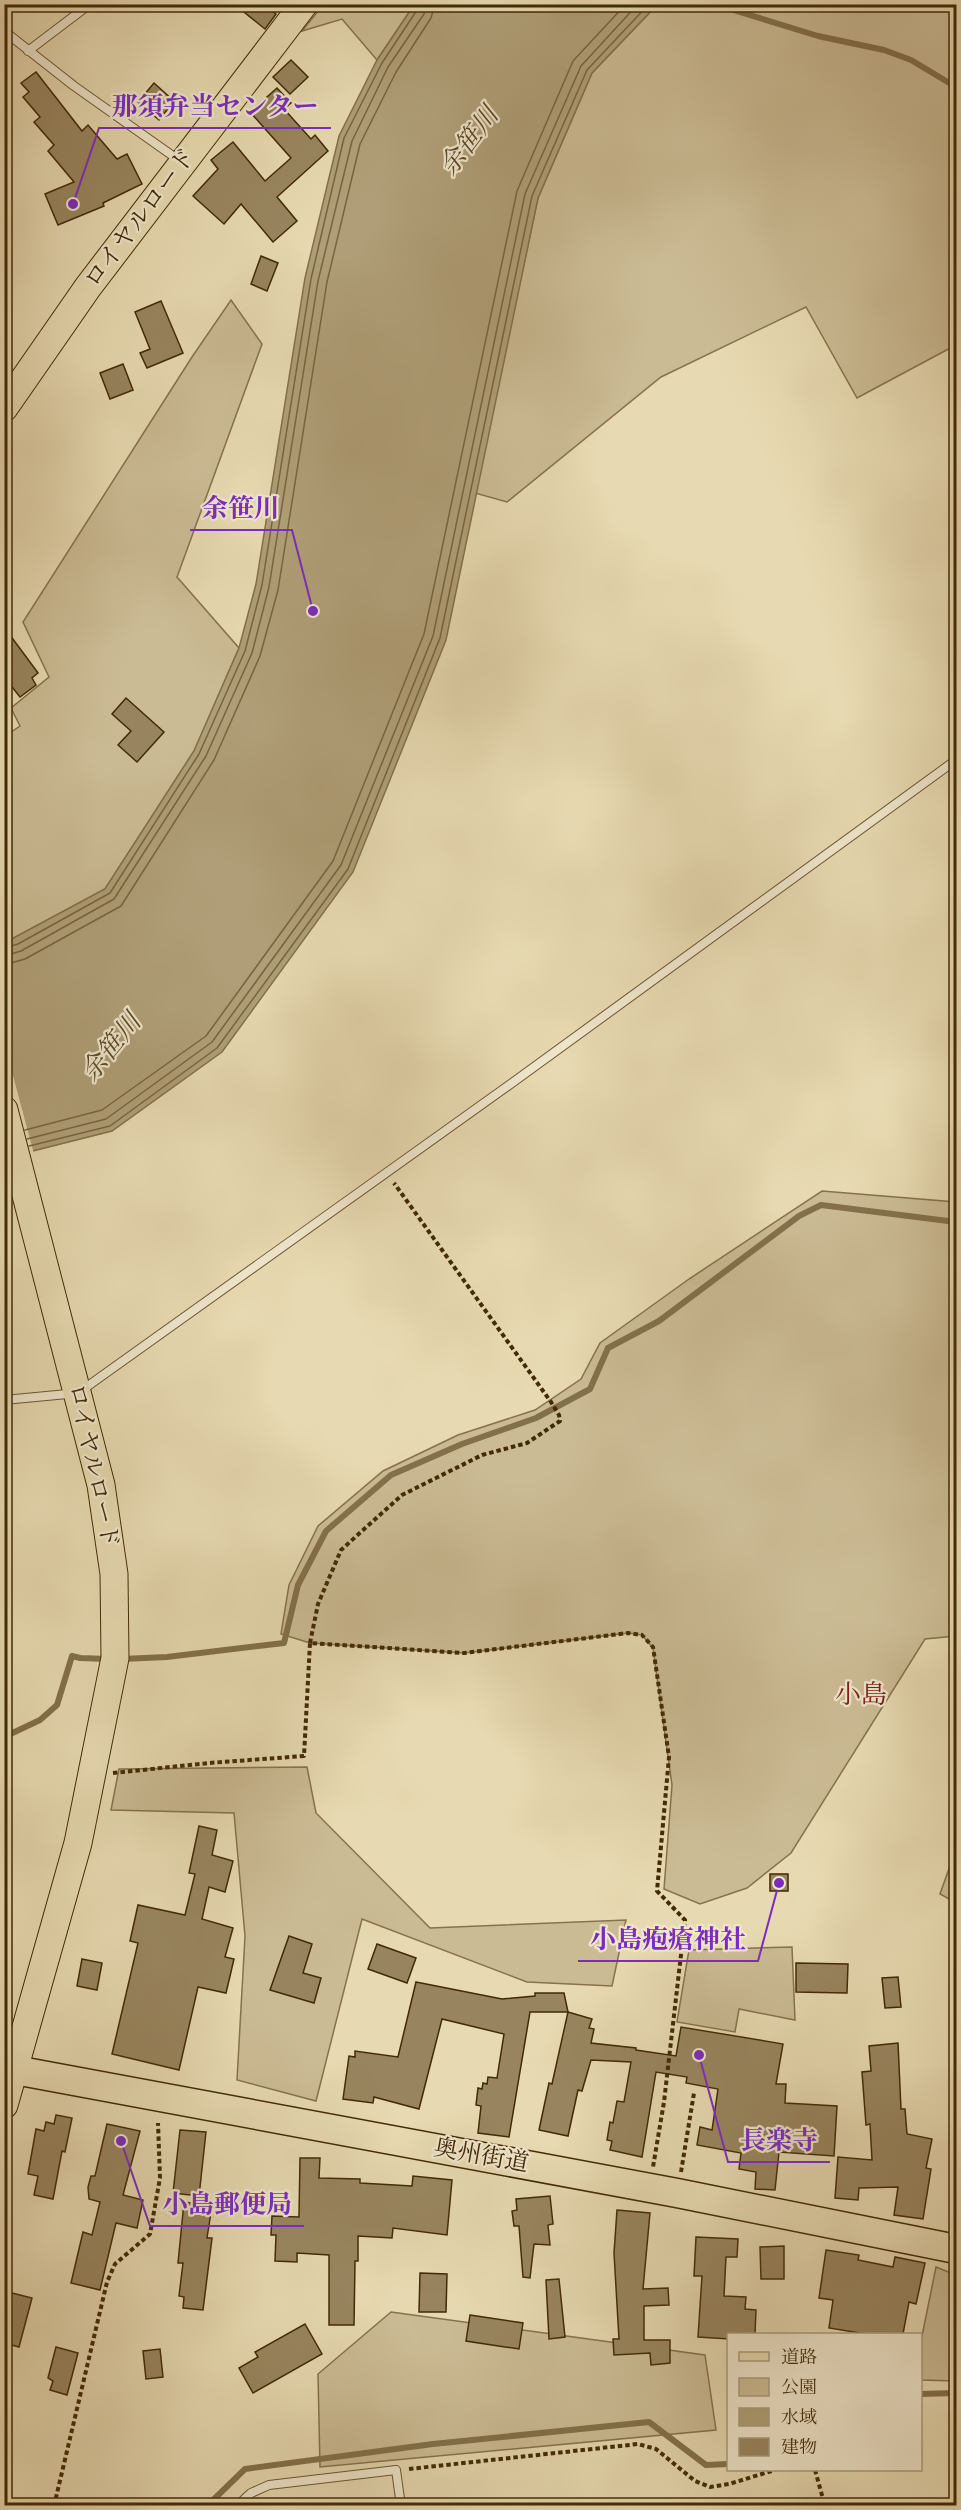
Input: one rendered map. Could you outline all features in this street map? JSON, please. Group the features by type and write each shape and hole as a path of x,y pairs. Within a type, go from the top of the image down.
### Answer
{"highway":[{"name":"奥州街道","path":"10,2070 677,2193 957,2249"}],"main road":[{"name":"ロイヤルロード","path":"4,408 41,352 304,4"},
{"name":"ロイヤルロード","path":"4,1110 101,1485 114,1574 115,1658 78,1843 10,2070 4,2106"}],"lane":[{"path":"28,51 90,4"},
{"path":"4,31 182,163"},
{"path":"4,1400 78,1393 387,1173 957,760"},
{"path":"237,2505 251,2493 269,2485 396,2470 401,2505"}],"path":[{"path":"92,1775 304,1756 310,1643 318,1604 341,1550 402,1495 482,1455 526,1443 560,1421 551,1402 387,1173"},
{"path":"310,1643 464,1653 628,1633 642,1635 653,1647 669,1757 657,1891 685,1920 664,2102 649,2188"},
{"path":"677,2193 694,2093"},
{"path":"54,2505 107,2282 115,2264 150,2234 160,2178 158,2123"},
{"path":"396,2470 638,2444 656,2449 695,2481 710,2487 729,2484 769,2471"},
{"path":"815,2471 825,2505"}],"green space":[{"path":"323,5 414,5 377,60 342,19 302,31"},
{"path":"657,5 956,5 956,345 857,398 806,307 661,377 507,502 475,493 538,198 592,73"},
{"path":"231,300 262,344 177,577 239,648 194,751 105,889 5,943 4,737 20,726 11,708 49,677 23,622 192,357"},
{"path":"822,1191 956,1202 956,1636 925,1639 791,1853 747,1888 700,1904 664,1889 672,1785 653,1648 642,1635 628,1633 464,1653 310,1643 281,1634 289,1585 318,1526 383,1471 458,1435 535,1410 581,1379 600,1343 689,1279"},
{"path":"307,1767 316,1813 430,1928 626,1920 612,1986 527,1982 362,1919 316,2101 237,2080 245,1936 234,1813 111,1810 119,1769"},
{"path":"956,1849 956,1903 940,1894"},
{"path":"792,1947 795,2020 739,2009 735,2032 677,2022 689,1950"},
{"path":"936,2267 956,2275 956,2381 922,2380 922,2336"},
{"path":"391,2312 705,2355 716,2430 320,2467 318,2374"}],"water":[{"path":"414,5 657,5 592,73 538,198 446,640 353,872 222,1052 112,1131 5,1158 4,943 105,889 194,751 239,648 256,584 305,278 339,136 377,60"}],"pier":[{"path":"4,1042 34,1154 4,1161"}],"building":[{"path":"234,4 264,4 276,14 265,29"},
{"path":"291,60 308,77 290,94 273,77"},
{"path":"36,72 82,131 88,125 117,159 127,154 142,184 103,203 104,206 58,225 45,194 74,182 48,151 54,145 34,122 40,117 23,97 29,92 21,83"},
{"path":"154,83 174,101 159,120 138,102"},
{"path":"277,88 291,103 284,109 311,139 315,135 328,151 277,197 297,221 273,242 241,204 224,224 193,196 218,169 211,160 233,142 265,181 291,158 250,112"},
{"path":"261,256 278,263 267,291 251,284"},
{"path":"161,301 183,353 147,368 140,353 150,349 135,312"},
{"path":"123,364 133,390 110,399 100,373"},
{"path":"4,627 38,673 32,678 36,685 20,697 4,677"},
{"path":"126,698 164,732 137,762 118,745 131,731 112,714"},
{"path":"199,1826 217,1830 212,1855 233,1861 225,1892 209,1887 202,1919 233,1928 225,1957 234,1959 226,1993 198,1987 179,2070 112,2054 138,1943 130,1941 138,1905 185,1915 195,1874 189,1873"},
{"path":"770,1874 788,1874 788,1891 770,1891"},
{"path":"289,1936 312,1944 303,1973 321,1978 314,2003 270,1990"},
{"path":"377,1944 416,1958 407,1983 368,1969"},
{"path":"82,1959 102,1963 97,1990 77,1986"},
{"path":"796,1963 848,1964 847,1993 796,1992"},
{"path":"898,1977 901,2007 885,2008 882,1978"},
{"path":"416,1982 502,1999 535,1996 535,1993 564,1993 568,2012 530,2012 509,2137 478,2133 481,2106 476,2105 478,2088 482,2089 483,2083 487,2084 488,2077 497,2078 504,2034 442,2019 419,2109 374,2097 373,2103 343,2099 349,2056 355,2057 355,2051 398,2057"},
{"path":"568,2012 592,2019 589,2028 594,2029 591,2043 636,2048 636,2050 676,2056 681,2027 783,2044 776,2084 786,2084 785,2103 837,2106 834,2156 779,2152 775,2190 755,2189 756,2172 739,2169 741,2153 697,2145 700,2127 712,2130 718,2089 686,2083 687,2077 656,2072 642,2157 610,2150 612,2141 607,2140 610,2122 613,2123 617,2101 624,2102 631,2062 591,2060 582,2091 578,2090 568,2136 539,2130"},
{"path":"898,2043 901,2109 905,2109 907,2134 932,2139 926,2168 931,2169 923,2219 894,2215 898,2187 859,2188 858,2200 835,2198 838,2157 872,2160 870,2124 866,2125 862,2072 871,2071 869,2046"},
{"path":"56,2115 72,2118 65,2152 62,2151 53,2199 34,2195 38,2176 28,2174 36,2129 44,2131 46,2122 54,2124"},
{"path":"107,2124 140,2131 123,2195 143,2200 137,2228 116,2223 100,2290 71,2283 83,2232 92,2235 100,2202 89,2199 88,2187 91,2176 95,2176"},
{"path":"180,2130 206,2132 199,2196 173,2193"},
{"path":"300,2158 320,2158 319,2178 360,2179 360,2183 412,2186 413,2176 452,2180 447,2235 393,2228 392,2238 358,2236 358,2261 355,2261 354,2325 329,2325 329,2255 297,2253 297,2262 275,2261 276,2235 271,2235 272,2216 299,2217"},
{"path":"550,2196 553,2224 548,2225 550,2245 534,2244 530,2278 523,2277 519,2226 514,2226 512,2211 517,2210 516,2199"},
{"path":"184,2202 212,2206 207,2238 212,2238 203,2310 183,2308 184,2297 179,2296 183,2263 178,2263"},
{"path":"617,2210 650,2213 643,2289 668,2288 669,2305 644,2306 644,2340 670,2340 670,2363 651,2365 650,2353 614,2355 613,2339 619,2339 614,2253"},
{"path":"696,2237 738,2239 737,2257 726,2257 724,2296 746,2297 745,2309 756,2310 755,2333 727,2333 727,2339 698,2337 702,2276 694,2276"},
{"path":"784,2246 784,2279 761,2279 760,2247"},
{"path":"826,2250 859,2255 858,2260 893,2267 895,2257 925,2263 916,2304 909,2302 903,2333 860,2333 829,2328 833,2300 819,2298"},
{"path":"420,2273 447,2274 446,2312 419,2312"},
{"path":"559,2279 565,2337 549,2339 546,2280"},
{"path":"4,2291 32,2298 19,2347 4,2343"},
{"path":"470,2315 523,2323 519,2349 466,2341"},
{"path":"305,2324 322,2354 253,2393 239,2368 258,2357 255,2352"},
{"path":"56,2347 78,2353 67,2395 50,2390 53,2381 48,2378"},
{"path":"160,2349 163,2377 146,2379 143,2351"}],"waterway":[{"path":"714,4 818,36 884,50 911,60 956,87"},
{"path":"122,1659 167,1657 284,1643 298,1585 326,1531 391,1475 462,1444 536,1418 590,1389 608,1348 659,1321 799,1216 821,1205 956,1222"},
{"path":"4,1737 40,1720 57,1705 72,1656 108,1659"},
{"path":"922,2394 956,2393"},
{"path":"207,2506 245,2469 433,2444 649,2422 706,2465 727,2464"}],"place":[{"name":"那須弁当センター","path":"73,204"},
{"name":"余笹川","path":"313,611"},
{"name":"小島疱瘡神社","path":"779,1883"},
{"name":"長楽寺","path":"699,2055"},
{"name":"小島郵便局","path":"121,2141"}],"district":[{"name":"小島","path":"861,1696"}]}
